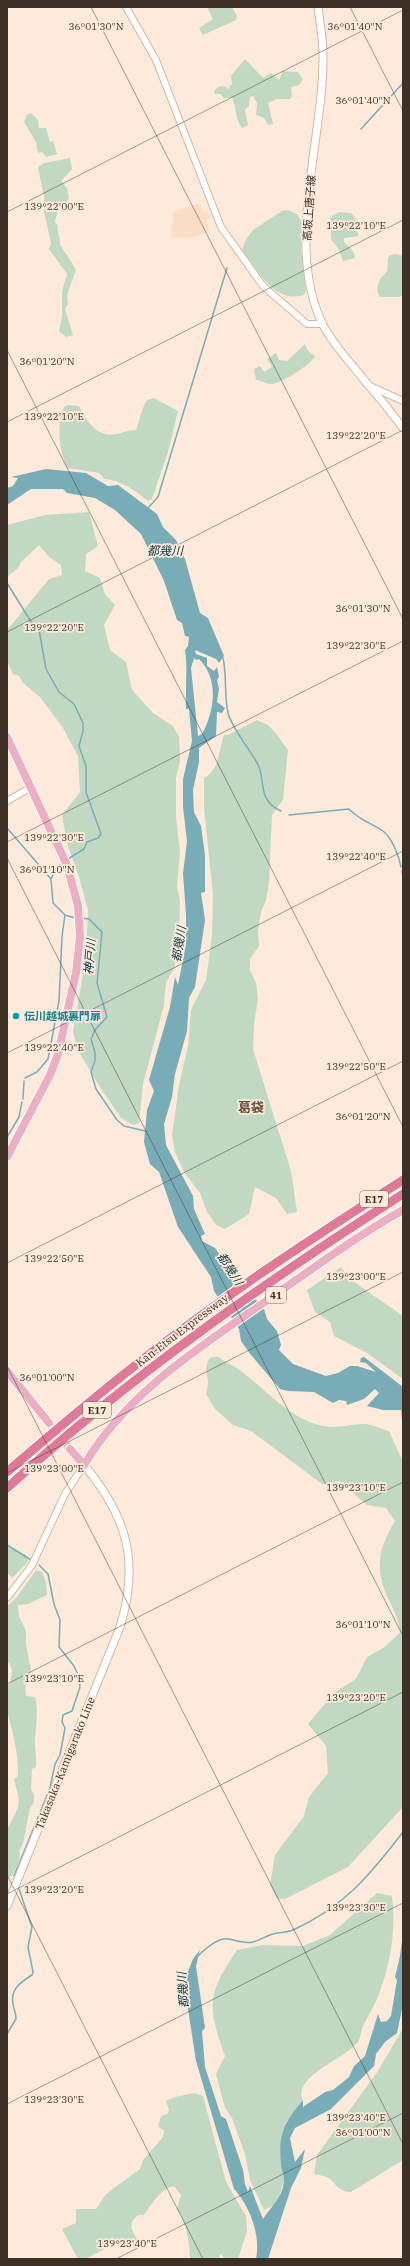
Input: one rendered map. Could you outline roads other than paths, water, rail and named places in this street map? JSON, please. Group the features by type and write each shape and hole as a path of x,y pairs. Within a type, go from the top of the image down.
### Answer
{"highway":[{"name":"Kan-Etsu Expressway","path":"7,1472 106,1389 186,1327 344,1218 403,1180"},
{"name":"Kan-Etsu Expressway","path":"7,1488 107,1402 191,1338 242,1301 403,1194"}],"main road":[{"name":"高坂上唐子線","path":"318,7 322,36 323,67 307,206 306,240 312,285 323,324 336,345 403,428"},
{"path":"7,737 72,880 78,906 80,945 65,1029 54,1065 7,1157"},
{"name":"41","path":"84,1465 106,1432 130,1406 158,1380 196,1350 355,1240 403,1210"},
{"path":"7,1371 49,1423"},
{"path":"70,1449 84,1465"},
{"name":"Takasaka-Kamigarako Line","path":"7,1906 120,1627 126,1607 129,1564 126,1539 112,1503 84,1465"}],"street":[{"path":"126,7 156,60 221,227 263,286 307,324 323,324"},
{"path":"370,386 403,401"},
{"path":"7,801 30,788"},
{"path":"7,1598 32,1565 65,1494 84,1465"}],"water":[{"name":"都幾川","path":"46,469 86,473 108,486 118,485 157,514 163,527 176,540 185,559 200,613 208,618 224,656 219,663 216,659 195,650 196,654 207,658 207,666 214,671 217,667 219,689 217,702 225,708 222,713 217,712 216,736 199,748 199,762 193,790 194,812 201,826 205,855 205,892 201,893 205,920 195,987 189,998 187,1031 175,1074 172,1097 164,1124 166,1145 193,1196 194,1209 205,1234 201,1236 202,1241 215,1248 238,1280 264,1309 267,1319 277,1331 281,1345 279,1350 293,1364 326,1376 338,1373 350,1366 357,1366 376,1372 366,1363 360,1362 361,1358 364,1357 403,1387 403,1431 401,1410 383,1410 367,1406 379,1393 375,1389 364,1399 347,1405 346,1401 339,1400 333,1403 314,1392 288,1391 280,1389 241,1341 239,1329 214,1291 211,1277 178,1227 159,1172 150,1164 144,1142 147,1110 154,1091 149,1080 170,1007 175,977 178,985 186,944 186,915 183,873 187,842 183,807 183,779 192,741 189,709 186,709 185,650 188,646 189,637 185,636 182,623 177,620 164,581 141,534 115,510 95,498 67,493 63,489 31,489 7,505 7,488 13,486 18,478 11,477","holes":["194,658 196,660 199,659 210,676 213,695 210,715 202,734 198,736 191,668"]},
{"path":"403,1933 403,2004 397,2033 385,2042 376,2054 374,2066 331,2109 295,2128 290,2138 295,2162 305,2149 301,2168 291,2188 268,2259 256,2259 257,2241 253,2222 245,2204 234,2189 196,2061 186,1996 187,1974 193,1959 200,1950 196,1966 205,2028 202,2031 205,2067 221,2116 226,2119 243,2170 248,2192 250,2186 263,2219 282,2191 284,2177 281,2166 280,2145 284,2129 291,2115 303,2100 303,2107 325,2092 333,2090 349,2077 354,2066 365,2056 378,2014 381,2022 387,2021 391,2016 397,1980 395,1977"}],"waterway":[{"path":"361,129 403,83"},
{"path":"148,508 158,497 227,268"},
{"path":"7,583 30,620 39,630 46,669 59,692 74,704 83,723 83,731 79,746 86,766 86,792 101,834 98,838 87,842 84,849 68,859"},
{"path":"223,658 228,713 236,731 259,767 263,788 268,801 281,811"},
{"path":"289,815 349,809 358,817 386,834 395,848 401,867"},
{"name":"神戸川","path":"7,828 51,879 53,903 65,915 75,918"},
{"path":"51,879 57,867 63,863"},
{"path":"402,871 403,876"},
{"path":"25,1078 37,1072 48,1059 59,1001 62,936 65,915"},
{"name":"神戸川","path":"81,918 89,919 102,932 97,983 107,1017 95,1030 91,1039 95,1053 95,1061 91,1072 96,1089 117,1120 124,1126 145,1131"},
{"path":"23,1099 24,1081"},
{"path":"7,1137 19,1117 22,1102"},
{"path":"7,1545 31,1560"},
{"path":"14,1876 50,1788 55,1764 60,1755 65,1728 62,1722 63,1715 72,1711 80,1687 79,1677 74,1666 59,1647 60,1620 54,1604 48,1574 39,1565"},
{"name":"都幾川","path":"198,1956 216,1941 229,1939 250,1943 273,1934 293,1930 311,1921 342,1900 355,1888 367,1876 403,1832"},
{"path":"7,2034 16,2019 13,1994 17,1986 32,1975 33,1972 28,1947 32,1927 19,1889"}],"tunnel":[{"path":"49,1423 70,1449"}],"place":[{"name":"伝川越城裏門扉","path":"16,1016"}],"district":[{"name":"葛袋","path":"251,1107"}]}
